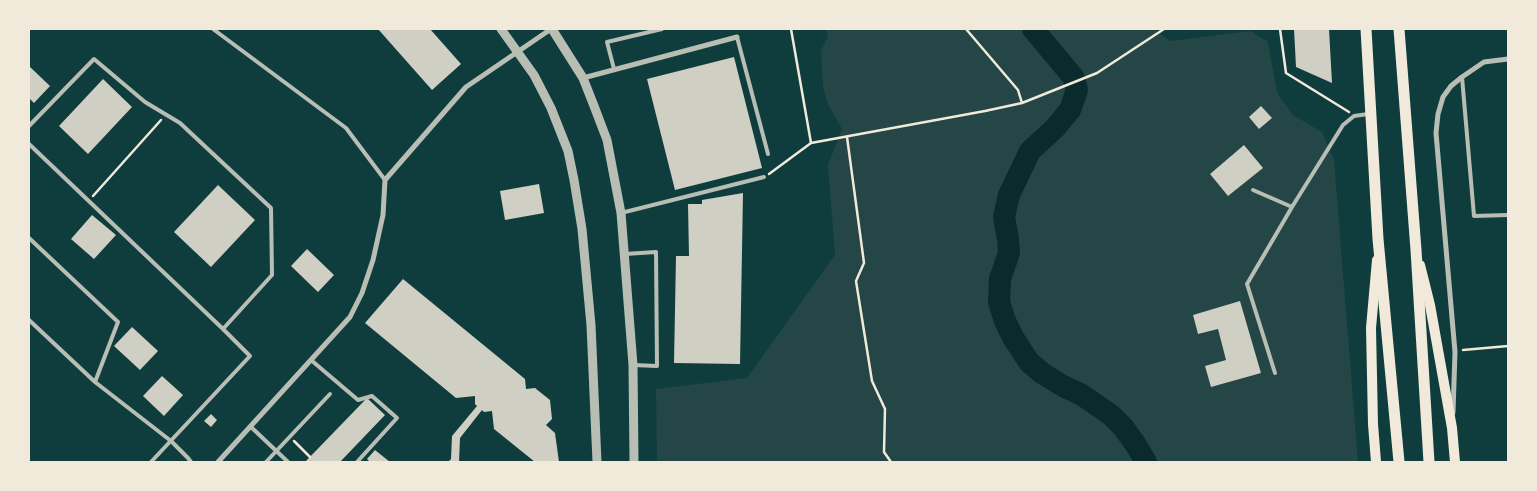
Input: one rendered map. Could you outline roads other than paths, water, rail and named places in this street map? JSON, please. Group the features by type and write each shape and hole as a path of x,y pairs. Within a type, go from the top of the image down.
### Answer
{"main road":[{"path":"1366,29 1378,239 1398,462"},
{"path":"1398,29 1416,250 1428,462"},
{"path":"1376,462 1373,424 1372,328 1378,239"},
{"path":"1416,250 1430,305 1452,428 1456,462"}],"street":[{"path":"501,29 534,75 551,108 568,151 582,229 591,325 597,462"},
{"path":"218,462 350,317 362,292 373,260 383,215 385,180 466,87 552,29 583,78 607,140 621,212 633,365 634,462"},
{"path":"583,78 737,37"},
{"path":"1452,428 1455,352 1436,133 1438,114 1443,96 1462,77 1484,62 1508,59"}],"lane":[{"path":"214,29 346,128 385,180"},
{"path":"614,69 607,42 662,29"},
{"path":"737,37 768,154"},
{"path":"29,126 94,59 145,102 180,123 271,208 272,275 223,328"},
{"path":"1462,77 1474,216 1508,214"},
{"path":"1275,373 1247,284 1343,125 1354,116 1371,114"},
{"path":"29,144 223,328 250,356 151,462"},
{"path":"621,212 764,177"},
{"path":"1253,190 1292,207"},
{"path":"29,238 118,322 95,382"},
{"path":"625,254 656,252 657,366 633,365"},
{"path":"30,322 95,382 171,441 190,462"},
{"path":"311,360 358,400 372,396 397,418 357,462"},
{"path":"266,462 330,394"},
{"path":"251,426 288,462"}],"waterway":[{"path":"1033,29 1074,78 1077,90 1070,110 1055,128 1030,151 1009,195 1004,217 1009,253 1000,279 999,302 1005,321 1029,362 1042,373 1082,395 1111,415 1123,427 1146,462"}]}
